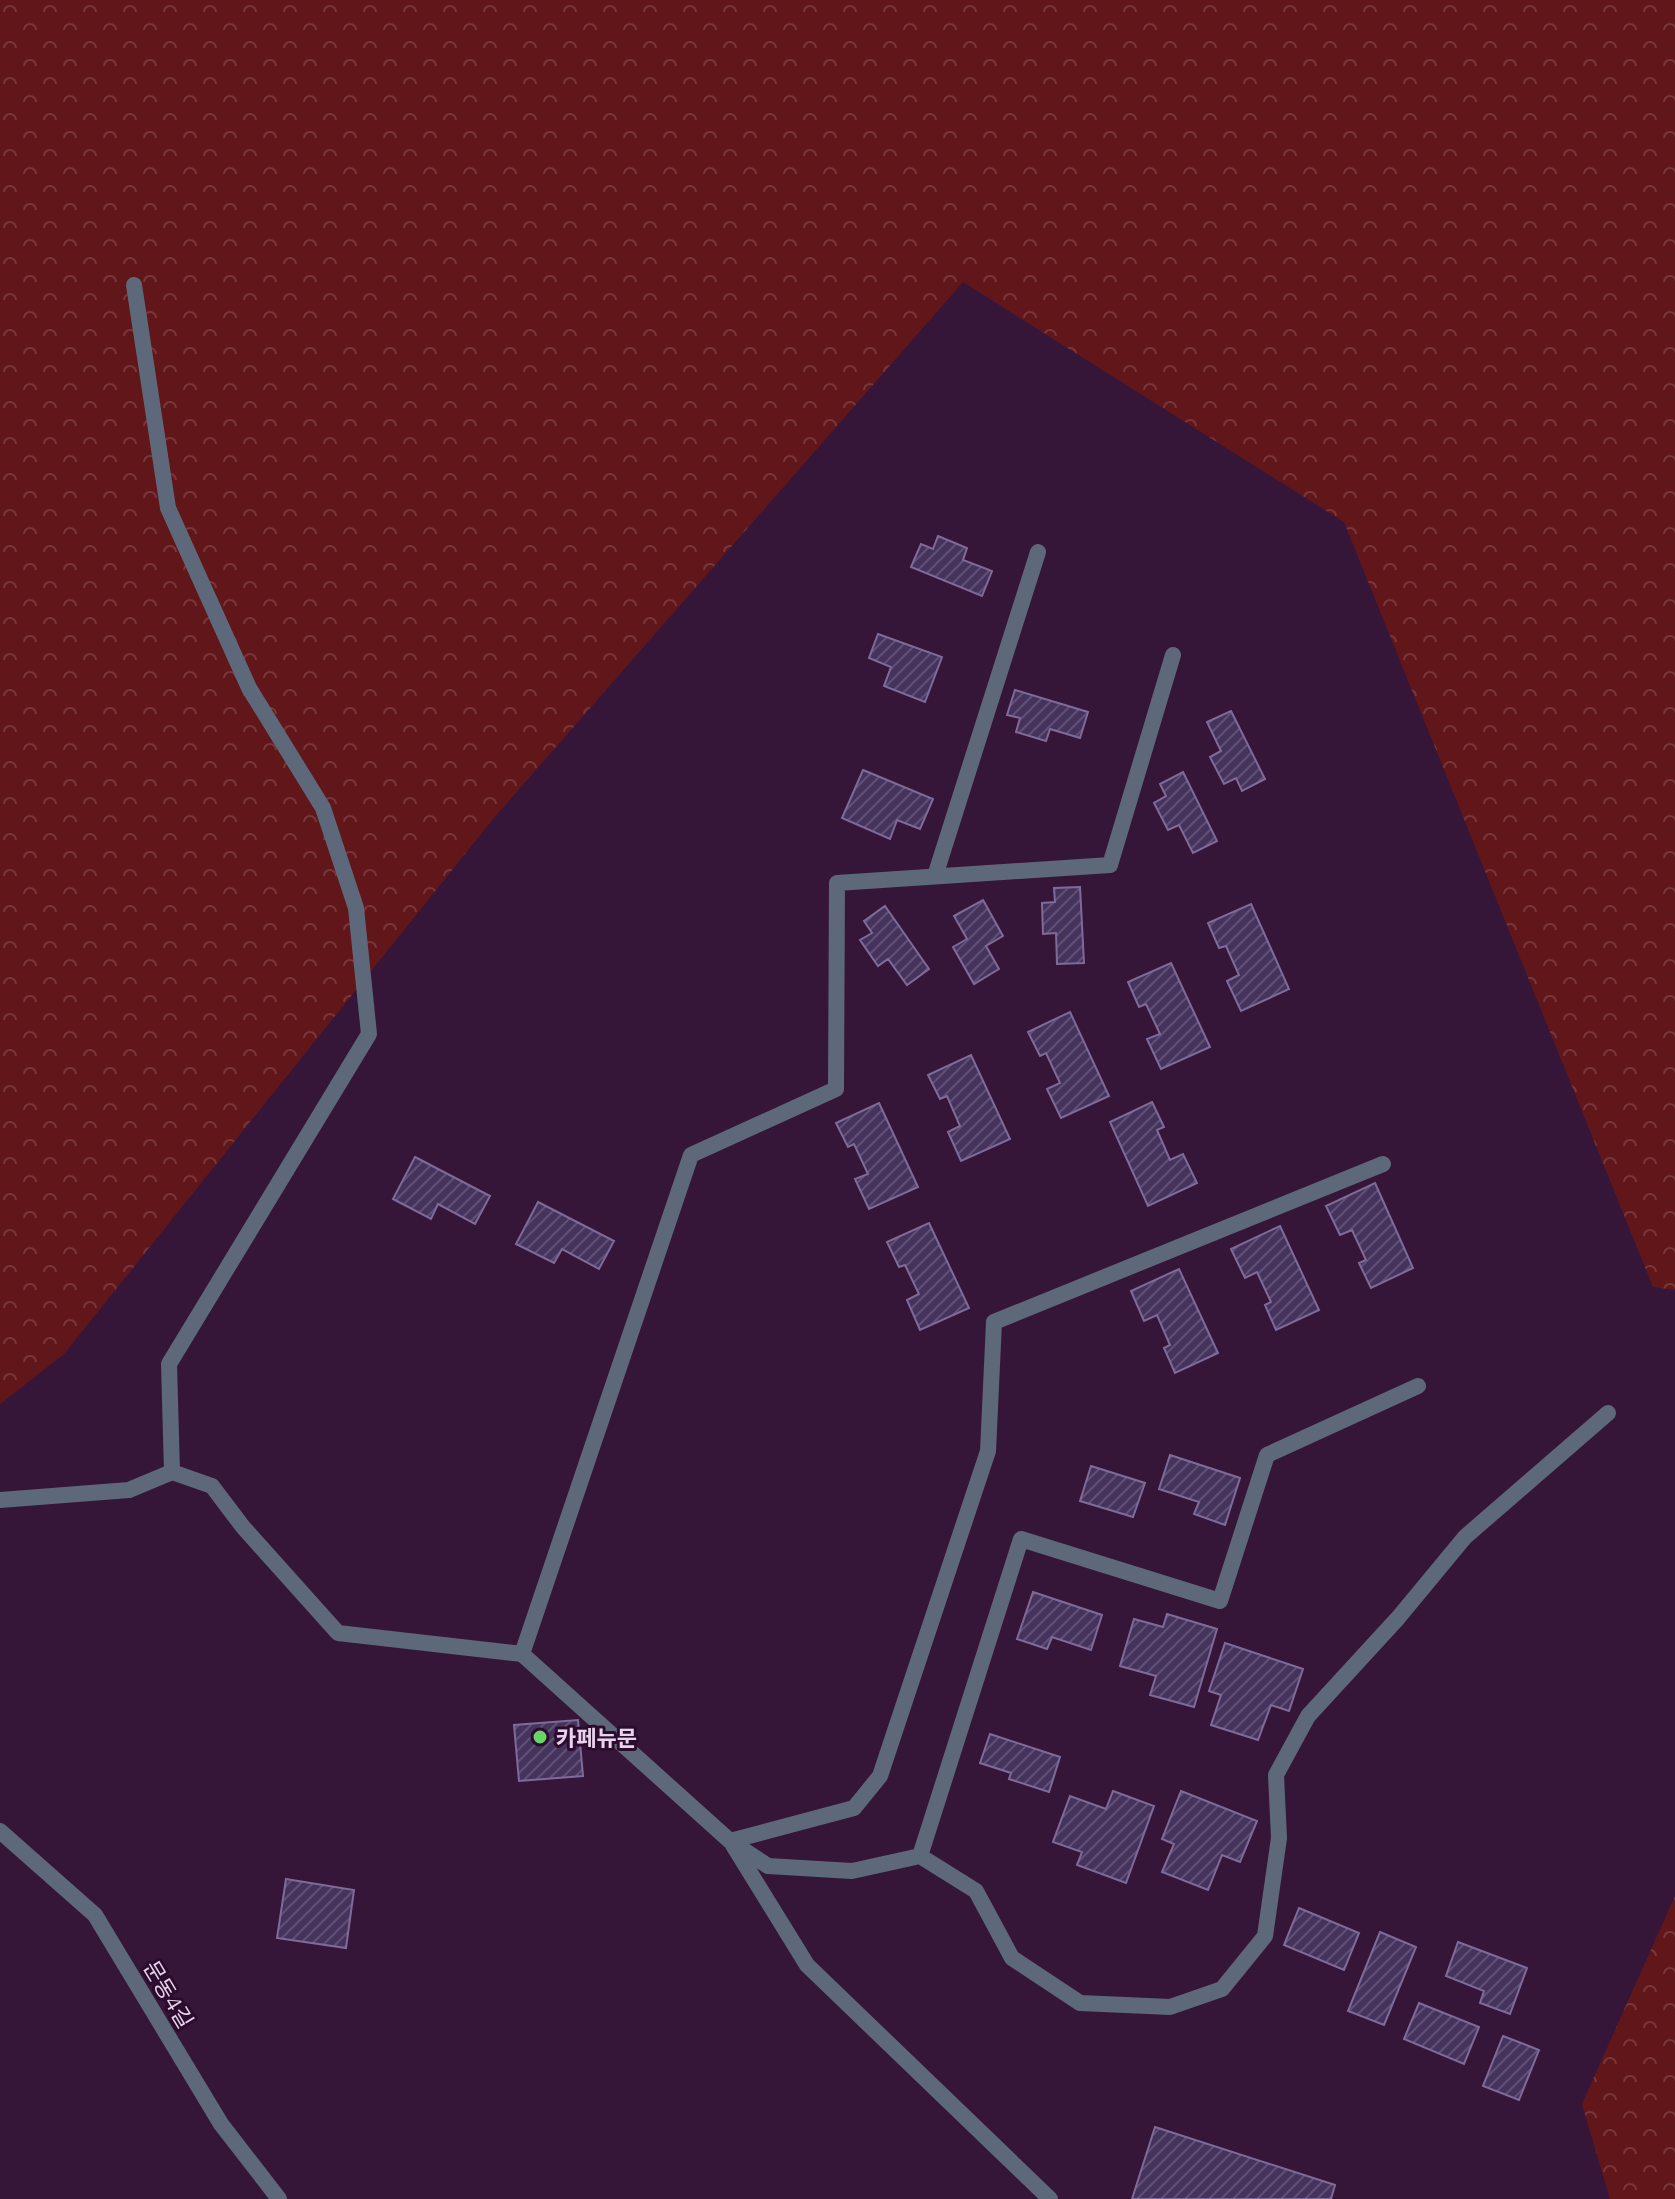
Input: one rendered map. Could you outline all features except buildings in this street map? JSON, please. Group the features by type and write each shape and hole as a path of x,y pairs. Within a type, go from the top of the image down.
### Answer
{"street":[{"path":"134,285 168,508 249,688 323,808 356,908 369,1034 169,1364 172,1472"},
{"path":"935,876 1038,552"},
{"path":"522,1654 691,1155 836,1089 837,883 1110,865 1173,655"},
{"path":"730,1841 854,1808 880,1776 988,1451 994,1322 1383,1164"},
{"path":"920,1856 1021,1539 1220,1601 1267,1455 1418,1386"},
{"path":"0,1500 129,1490 172,1472 212,1486 243,1527 338,1633 522,1654 730,1841 768,1866 852,1871 920,1856 976,1891 1012,1958 1080,2003 1170,2007 1222,1989 1265,1936 1279,1838 1276,1775 1308,1716 1398,1618 1465,1537 1608,1413"},
{"name":"문동4길","path":"0,1831 95,1915 221,2124 279,2199"},
{"path":"730,1841 807,1965 1050,2199"}],"green space":[{"path":"0,0 1675,0 1675,1290 1653,1287 1344,522 963,282 493,819 64,1354 0,1404"},
{"path":"1675,1896 1675,2199 1610,2199 1582,2104"}],"place":[{"name":"카페뉴문","path":"540,1737"}]}
